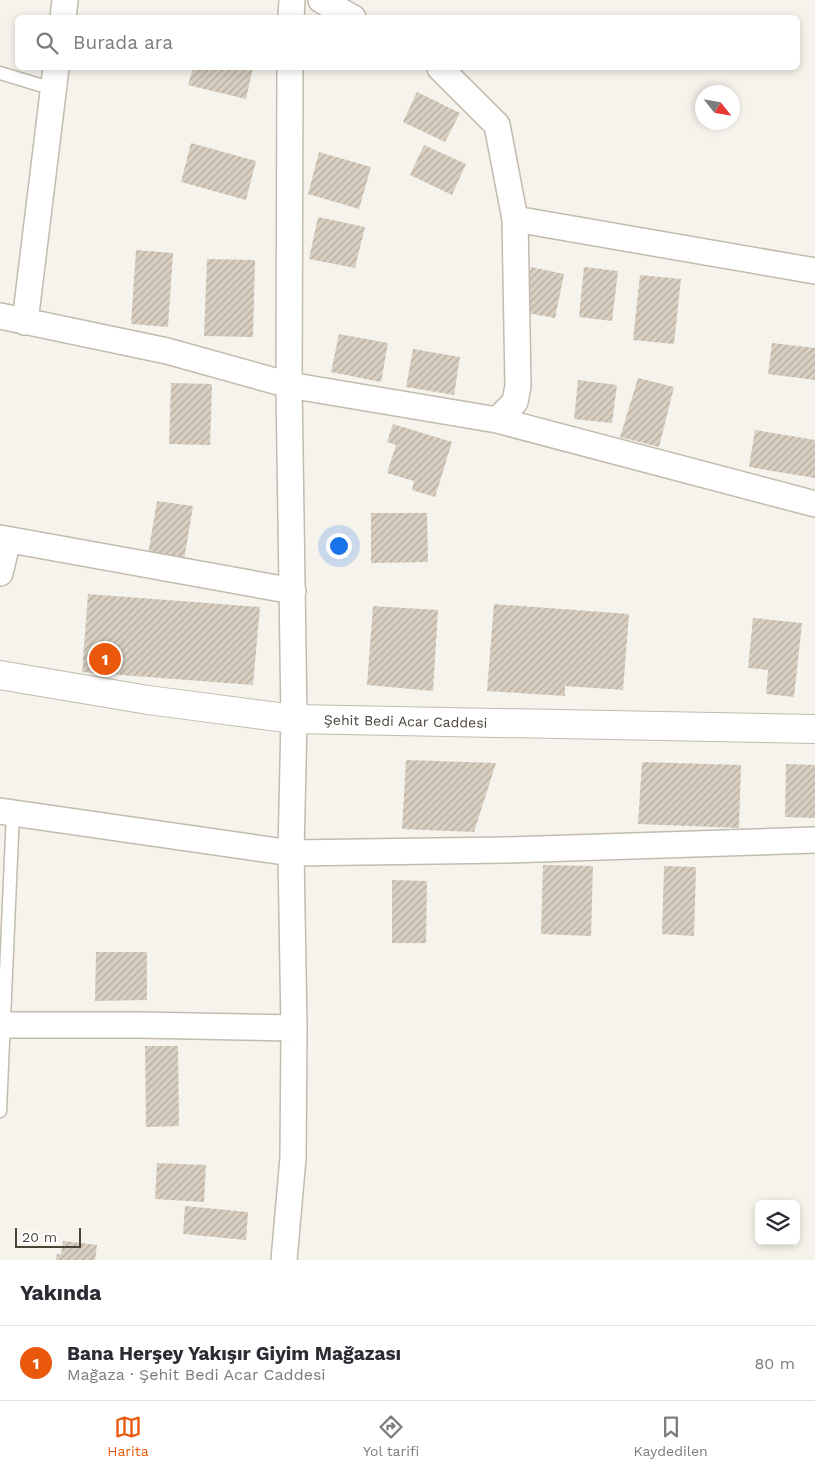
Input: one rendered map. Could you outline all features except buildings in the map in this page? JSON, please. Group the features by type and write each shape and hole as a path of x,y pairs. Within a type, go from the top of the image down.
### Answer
{"street":[{"path":"63,15 65,0"},
{"path":"291,15 292,0"},
{"path":"321,0 348,15"},
{"path":"284,1260 294,1158 294,1028 290,854 294,719 288,385 290,70"},
{"path":"442,70 497,125 515,219 518,386 514,402 497,420"},
{"path":"24,322 55,78"},
{"path":"515,219 815,271"},
{"path":"0,316 167,351 288,385 497,420 815,504"},
{"path":"0,573 4,539 293,591"},
{"name":"Şehit Bedi Acar Caddesi","path":"0,675 148,700 294,719 815,729"},
{"path":"6,811 290,854 506,850 815,840"},
{"path":"2,1025 294,1028"}],"lane":[{"path":"0,73 55,78"},
{"path":"0,1111 6,811"}],"place":[{"name":"Bana Herşey Yakışır Giyim Mağazası","path":"105,659"}]}
